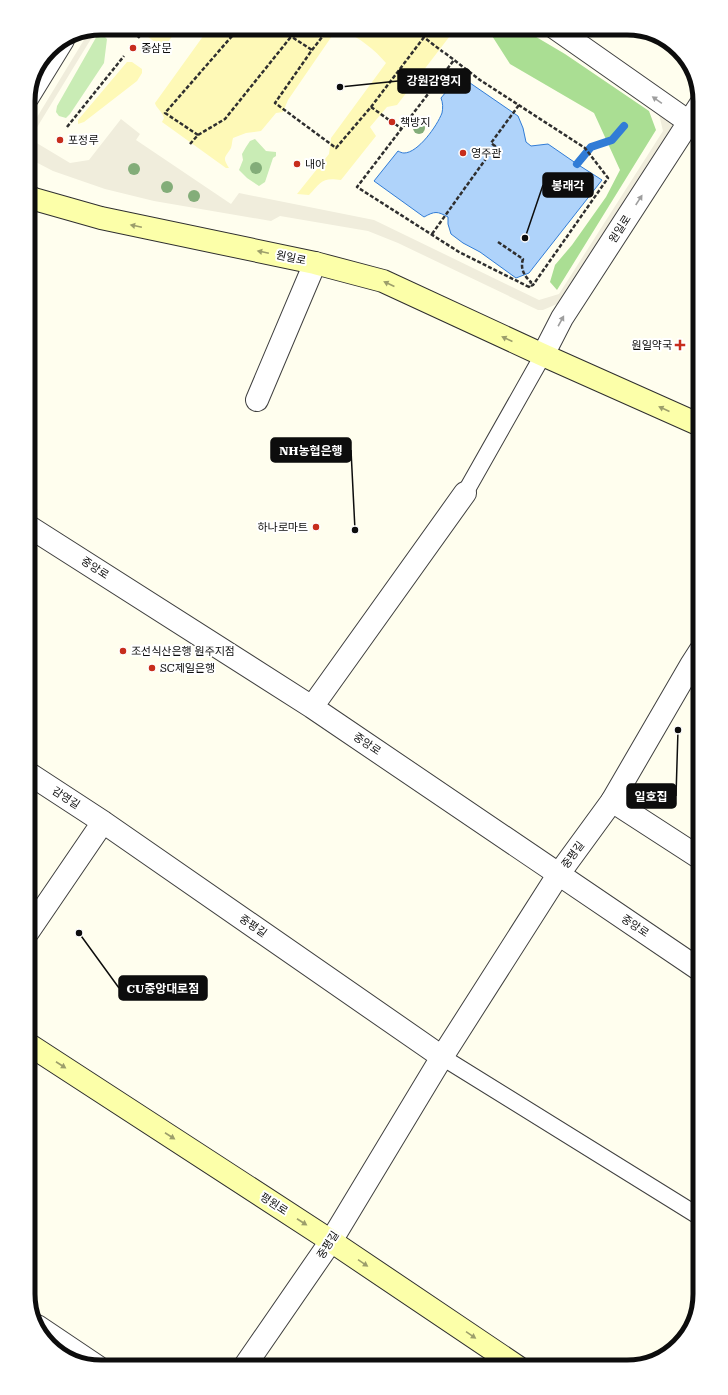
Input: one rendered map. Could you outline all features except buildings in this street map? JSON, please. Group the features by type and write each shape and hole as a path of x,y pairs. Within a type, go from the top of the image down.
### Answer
{"main road":[{"name":"원일로","path":"35,202 101,218 315,263 383,282 693,422"},
{"name":"평원로","path":"35,1049 331,1241 508,1360"}],"street":[{"path":"566,35 693,113"},
{"path":"39,80 57,51"},
{"name":"원일로","path":"543,355 562,318 693,116"},
{"path":"257,400 315,263"},
{"path":"312,707 465,493"},
{"name":"중앙로","path":"35,530 312,707 693,965"},
{"name":"중평길","path":"249,1360 331,1241 442,1057 558,875 612,801 693,669"},
{"name":"감영길","path":"35,778 103,822"},
{"path":"612,801 693,853"},
{"path":"35,922 103,822"},
{"name":"중평길","path":"103,822 442,1057"},
{"path":"49,1334 85,1358"}],"lane":[{"path":"465,493 543,355"},
{"path":"442,1057 693,1213"}],"path":[{"path":"198,135 165,113 232,35"},
{"path":"324,35 275,103 336,148 371,107 426,35"},
{"path":"420,35 480,80 585,148 608,178 533,285 529,287"},
{"path":"190,144 198,135 224,119 291,36 312,50"},
{"path":"67,127 124,56"},
{"path":"454,60 357,187 459,252 529,287"},
{"path":"432,234 495,146 491,143 519,105"},
{"path":"371,107 388,120"},
{"path":"395,124 402,129"},
{"path":"498,242 523,259 522,268 526,277 531,282 529,287"}],"green space":[{"path":"97,35 103,35 107,39 104,63 66,118 59,116 56,112 57,106"},
{"path":"491,35 533,35 565,54 649,111 656,130 557,290 550,282 555,265 572,245 606,197 620,170 594,113 510,64"},
{"path":"255,139 266,151 276,152 276,156 273,158 265,182 259,186 247,178 239,170 243,160 242,154 250,141"}],"sand":[{"path":"145,35 173,35 163,48"},
{"path":"204,35 334,35 332,36 288,100 283,112 276,113 261,131 246,133 233,138 231,148 225,158 229,168 226,168 162,122 164,118 155,103"},
{"path":"351,35 451,35 397,105 387,107 370,127 376,136 341,180 326,180 316,187 309,195 297,194 329,154 331,138 386,63 377,53"},
{"path":"127,62 132,62 142,69 142,73 137,81 84,122 78,124 78,120"}],"shaded area":[{"path":"546,35 556,35 661,106 673,116 676,123 675,130 563,300 543,310 538,310 398,243 368,231 280,216 271,221 154,201 105,189 53,171 35,162 35,142 70,163 89,160 121,119 140,134 136,140 231,204 239,193 374,220 539,300 559,294 663,131 658,110"},
{"path":"93,36 36,129 35,142 35,120 86,37"}],"water":[{"path":"457,74 518,116 523,128 526,142 531,146 548,144 602,180 529,273 516,278 480,252 463,243 451,234 448,224 448,217 436,212 424,217 374,181 398,151 402,153 409,152 415,149 426,138 436,125 442,113 443,106 441,98 451,86"}],"waterway":[{"path":"577,164 591,147 612,140 624,126"}],"place":[{"name":"중삼문","path":"133,48"},
{"name":"강원감영지","path":"340,87"},
{"name":"책방지","path":"392,122"},
{"name":"포정루","path":"60,140"},
{"name":"영주관","path":"463,153"},
{"name":"내아","path":"297,164"},
{"name":"봉래각","path":"525,238"},
{"name":"원일약국","path":"680,345"},
{"name":"하나로마트","path":"316,527"},
{"name":"NH농협은행","path":"355,530"},
{"name":"조선식산은행 원주지점","path":"123,651"},
{"name":"SC제일은행","path":"152,668"},
{"name":"일호집","path":"678,730"},
{"name":"CU중앙대로점","path":"79,933"}]}
